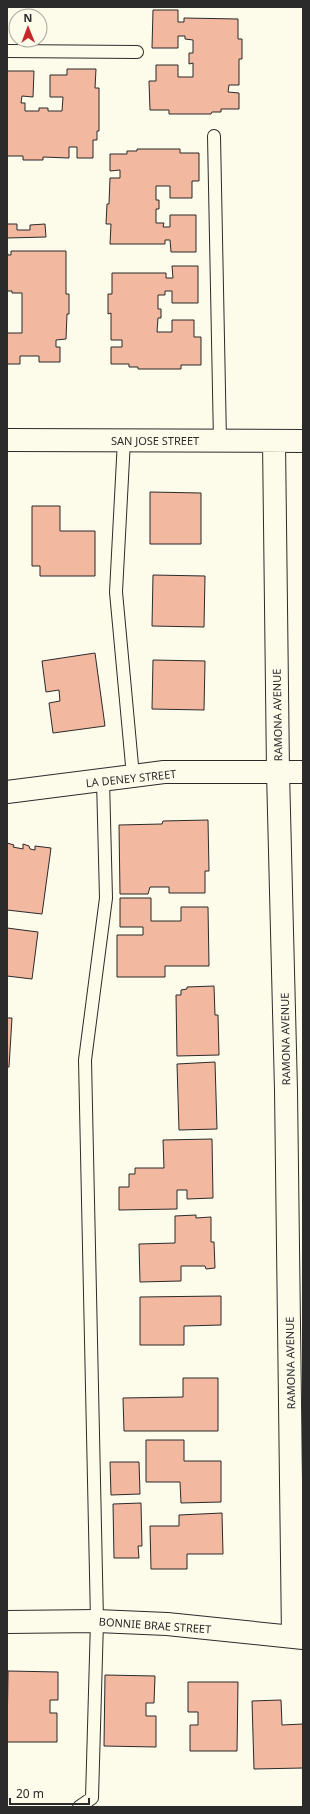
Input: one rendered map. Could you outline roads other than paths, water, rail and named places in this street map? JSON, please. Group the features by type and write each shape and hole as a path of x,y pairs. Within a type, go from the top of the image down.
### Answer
{"street":[{"name":"SAN JOSE STREET","path":"7,440 303,441"},
{"name":"RAMONA AVENUE","path":"274,441 278,772 294,1090 298,1637"},
{"name":"LA DENEY STREET","path":"7,792 164,772 303,772"},
{"name":"BONNIE BRAE STREET","path":"7,1622 97,1621 167,1624 298,1637"}],"lane":[{"path":"7,52 137,52"},
{"path":"214,136 220,440"},
{"path":"124,440 116,592 133,776"},
{"path":"79,1807 92,1798 97,1621 85,1060 106,898 103,780"}]}
